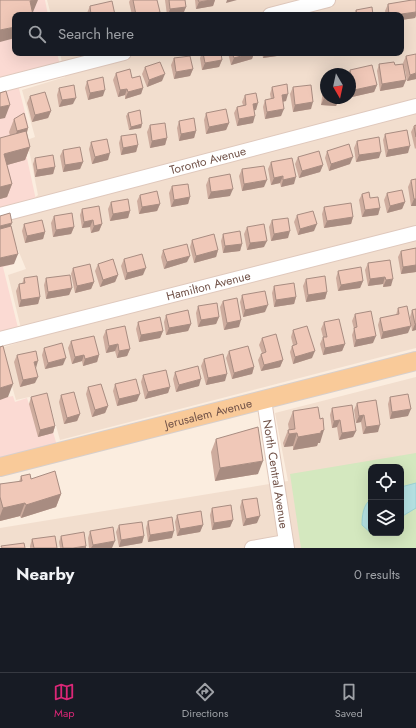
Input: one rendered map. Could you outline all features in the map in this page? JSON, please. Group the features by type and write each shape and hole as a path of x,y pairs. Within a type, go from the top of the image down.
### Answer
{"main road":[{"name":"Jerusalem Avenue","path":"0,467 416,361"}],"street":[{"path":"282,12 328,0"},
{"path":"0,85 112,56"},
{"name":"Toronto Avenue","path":"0,215 416,106"},
{"name":"Hamilton Avenue","path":"0,339 416,233"},
{"name":"North Central Avenue","path":"264,400 287,545"},
{"path":"252,548 287,545"}],"shaded area":[{"path":"0,0 45,0 47,12 12,12 12,56 58,56 60,65 18,85 28,124 20,126 36,200 1,210 14,264 3,267 21,340 0,345"},
{"path":"47,0 416,0 416,348 60,440 47,393 16,400 1,348 24,341 8,275 26,269 6,221 38,195 27,140 35,137 22,90 65,77 61,56 404,56 404,12 50,12"},
{"path":"0,367 8,397 13,396 15,402 27,398 29,404 44,400 61,460 0,475"},
{"path":"416,377 416,548 0,548 0,528 288,481 275,413"}],"green space":[{"path":"416,453 416,548 301,548 290,474"}],"water":[{"path":"416,483 416,508 404,515 404,500 404,486"},
{"path":"368,501 368,530 362,525 365,507"}],"building":[{"path":"0,0 34,0 30,1 32,12 12,12 12,28 0,30"},
{"path":"133,0 157,0 160,12 135,12"},
{"path":"169,0 185,0 186,7 170,9"},
{"path":"198,0 211,0 199,2"},
{"path":"416,0 416,12 404,14 404,12 389,12 388,4"},
{"path":"112,1 114,12 91,12 90,6"},
{"path":"372,7 373,12 356,12 356,10"},
{"path":"416,54 416,73 410,75 406,56"},
{"path":"190,56 193,69 176,72 174,58"},
{"path":"204,56 221,56 222,60 205,63"},
{"path":"160,62 165,74 149,80 145,67"},
{"path":"394,62 395,65 403,64 406,80 382,84 379,64"},
{"path":"372,65 377,85 356,90 356,69"},
{"path":"130,69 132,78 140,76 143,88 128,92 127,89 120,90 116,73"},
{"path":"103,77 105,90 90,93 87,81"},
{"path":"287,84 288,94 282,95 284,109 267,112 265,100 274,98 272,87"},
{"path":"74,85 76,98 62,100 59,88"},
{"path":"311,85 313,102 295,105 293,87"},
{"path":"6,91 10,105 0,107 0,93"},
{"path":"45,92 51,111 35,115 30,96"},
{"path":"256,93 258,103 253,104 255,116 239,119 237,107 246,105 245,95"},
{"path":"226,109 229,123 209,127 206,113"},
{"path":"140,110 142,124 131,127 128,113"},
{"path":"24,113 28,128 17,131 14,119"},
{"path":"194,118 196,131 181,134 179,121"},
{"path":"165,123 167,138 152,141 150,125"},
{"path":"416,125 416,137 414,126"},
{"path":"407,130 410,146 388,150 385,134"},
{"path":"26,131 30,147 4,154 12,184 0,187 0,138"},
{"path":"136,134 138,145 123,148 121,136"},
{"path":"379,137 381,152 359,155 357,141"},
{"path":"107,139 110,153 95,157 91,142"},
{"path":"349,144 353,157 331,164 327,151"},
{"path":"80,147 83,162 65,165 63,150"},
{"path":"319,151 323,165 302,171 298,157"},
{"path":"53,155 55,167 37,170 35,158"},
{"path":"292,158 296,177 283,180 283,176 274,178 271,162"},
{"path":"264,166 267,180 244,184 242,169"},
{"path":"230,174 233,189 211,192 209,178"},
{"path":"416,179 416,199 414,199 411,180"},
{"path":"188,184 190,197 174,200 172,186"},
{"path":"402,190 405,202 390,206 387,193"},
{"path":"157,191 160,204 142,207 140,195"},
{"path":"369,192 370,198 378,197 380,208 365,210 362,194"},
{"path":"128,199 130,211 113,214 111,202"},
{"path":"351,203 353,217 327,221 324,207"},
{"path":"99,206 102,224 94,226 93,220 84,222 82,209"},
{"path":"313,211 317,224 300,229 297,215"},
{"path":"10,213 12,223 0,226 0,216"},
{"path":"72,213 74,227 56,230 54,216"},
{"path":"288,218 290,231 274,234 272,220"},
{"path":"42,220 45,232 27,236 24,224"},
{"path":"264,224 267,241 250,243 247,227"},
{"path":"11,226 18,254 0,258 0,229"},
{"path":"240,231 242,244 225,246 223,234"},
{"path":"214,234 218,250 196,256 192,240"},
{"path":"187,244 190,256 167,262 163,250"},
{"path":"416,248 416,265 403,267 401,251"},
{"path":"142,254 146,268 127,273 124,259"},
{"path":"113,259 118,275 103,280 98,264"},
{"path":"390,260 393,279 386,280 385,277 370,279 368,263"},
{"path":"90,264 94,282 77,286 73,268"},
{"path":"361,267 363,281 341,285 338,271"},
{"path":"70,275 72,288 48,292 46,278"},
{"path":"37,276 40,297 21,300 19,284 25,283 24,278"},
{"path":"325,276 327,292 308,295 306,279"},
{"path":"294,283 296,297 276,300 274,286"},
{"path":"265,291 268,305 245,310 242,295"},
{"path":"237,298 241,320 227,323 223,301"},
{"path":"217,303 219,317 201,320 198,306"},
{"path":"407,306 411,326 383,332 380,318 399,314 398,308"},
{"path":"416,309 416,324 415,324 412,310"},
{"path":"188,310 191,324 169,328 166,315"},
{"path":"371,311 376,336 356,340 354,328 357,327 355,314"},
{"path":"160,317 163,331 141,335 138,322"},
{"path":"339,319 345,344 325,348 323,337 327,337 324,322"},
{"path":"125,326 130,349 119,351 118,344 109,346 106,330"},
{"path":"307,326 315,351 295,357 292,346 297,344 293,330"},
{"path":"276,334 283,360 264,365 261,354 266,352 262,338"},
{"path":"94,336 99,355 85,359 84,355 75,357 71,341"},
{"path":"62,343 66,358 48,363 44,348"},
{"path":"3,346 13,384 0,388 0,347"},
{"path":"248,346 254,367 234,373 229,351"},
{"path":"36,351 38,361 34,362 38,377 23,380 17,355"},
{"path":"223,354 227,374 208,378 204,359"},
{"path":"198,366 201,379 179,385 175,372"},
{"path":"166,370 170,387 148,392 143,375"},
{"path":"136,379 140,394 119,399 115,384"},
{"path":"101,384 108,406 95,410 88,387"},
{"path":"74,392 80,414 67,418 61,395"},
{"path":"47,393 55,426 40,430 31,397"},
{"path":"408,394 411,409 392,412 390,397"},
{"path":"376,400 380,425 366,427 364,415 359,416 357,403"},
{"path":"352,405 356,431 342,433 340,420 334,421 332,408"},
{"path":"318,407 320,419 323,418 324,430 321,431 321,433 298,437 297,433 289,434 288,430 295,429 293,411"},
{"path":"258,427 263,461 220,468 216,439"},
{"path":"55,471 61,494 26,505 25,503 3,508 0,497 0,484 22,481 21,476 30,474 31,479"},
{"path":"257,498 260,516 246,519 242,500"},
{"path":"231,505 233,520 214,523 212,508"},
{"path":"201,511 203,525 180,529 177,515"},
{"path":"172,517 174,531 150,535 148,521"},
{"path":"142,522 144,536 121,540 119,525"},
{"path":"113,527 115,541 93,545 90,531"},
{"path":"84,532 86,546 63,548 61,536"},
{"path":"55,536 57,548 34,548 32,539"},
{"path":"24,543 25,548 2,548 1,546"}]}
